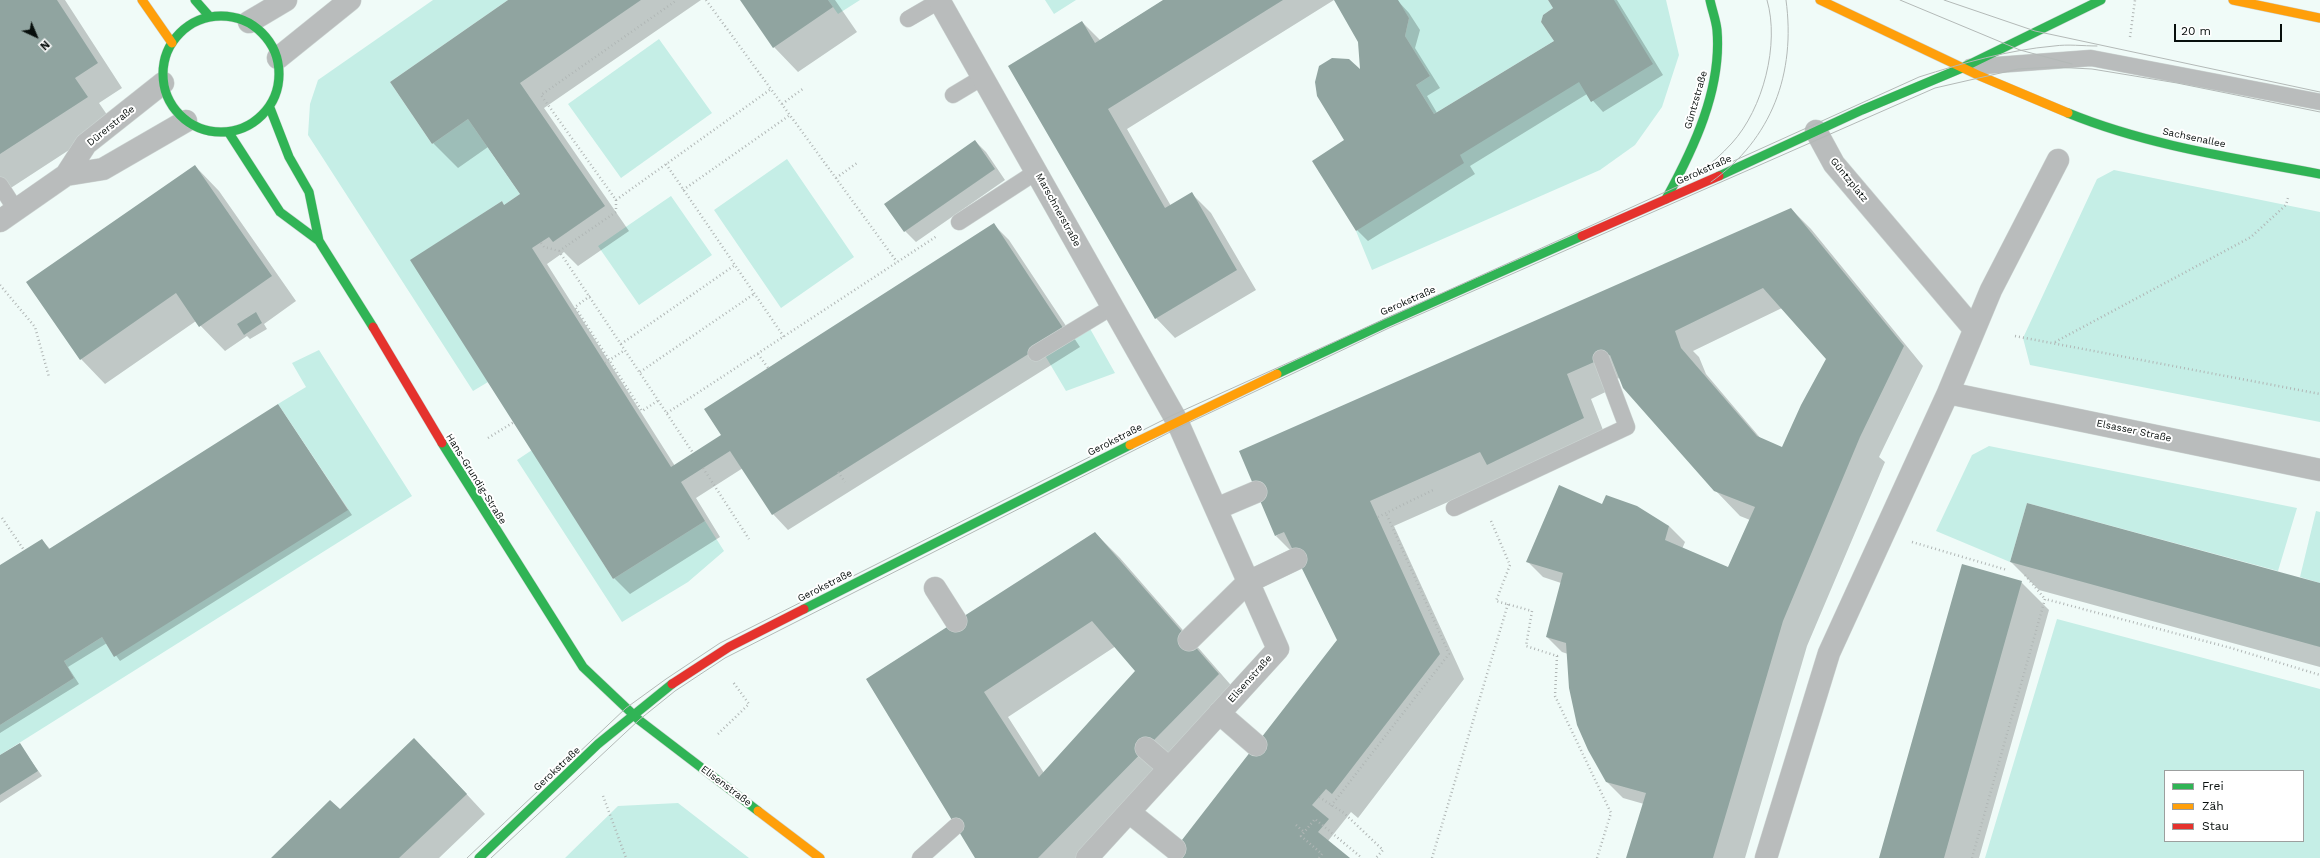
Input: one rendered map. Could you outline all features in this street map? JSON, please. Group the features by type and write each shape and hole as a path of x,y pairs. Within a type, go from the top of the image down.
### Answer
{"street":[{"path":"142,0 172,43"},
{"path":"195,0 210,17"},
{"path":"249,22 286,0"},
{"path":"278,58 350,0"},
{"name":"Marschnerstraße","path":"939,0 1177,421"},
{"name":"Güntzstraße","path":"1666,199 1700,130 1716,69 1717,30 1710,0"},
{"path":"1820,0 1962,68"},
{"path":"1816,131 1962,68 2102,0"},
{"path":"2233,0 2320,18"},
{"path":"221,16 249,22 259,29 270,42 278,58 280,84 270,108 257,121 240,130 229,133 203,130 186,121 174,109 165,93 163,83 164,59 172,43 188,26 210,17 221,16"},
{"name":"Sachsenallee","path":"1962,68 2067,114 2103,127 2166,145 2320,174"},
{"name":"Dürerstraße","path":"8,215 66,175 86,144 163,83"},
{"name":"Hans-Grundig-Straße","path":"270,108 289,157 309,192 319,241"},
{"name":"Dürerstraße","path":"66,175 103,169 186,121"},
{"name":"Gerokstraße","path":"479,858 633,714 670,685 729,647 1177,421 1386,323 1816,131"},
{"name":"Güntzplatz","path":"1816,131 1834,164 1974,329"},
{"name":"Hans-Grundig-Straße","path":"229,133 280,212 319,241 358,300 425,416 583,667 633,714"},
{"path":"1766,858 1829,653 1948,393 1991,290 2058,160"},
{"name":"Elsasser Straße","path":"1948,393 2320,470"},
{"name":"Elisenstraße","path":"1087,858 1278,649 1177,421"},
{"path":"1216,509 1256,492"},
{"path":"1190,640 1248,582 1296,559"},
{"path":"935,588 956,621"},
{"path":"1219,713 1256,745"},
{"name":"Elisenstraße","path":"633,714 820,858"},
{"path":"1146,748 1169,768"},
{"path":"1130,812 1175,849"}],"lane":[{"path":"908,19 939,0"},
{"path":"1962,68 2091,58 2320,102"},
{"path":"953,95 983,76"},
{"path":"959,222 1036,172"},
{"path":"0,185 8,215"},
{"path":"1036,353 1112,307"},
{"path":"1454,508 1627,427 1601,358"},
{"path":"920,858 956,826"}],"path":[{"path":"559,251 616,212 616,200 541,95 677,0"},
{"path":"706,0 897,262"},
{"path":"2133,10 2135,0"},
{"path":"782,104 804,88"},
{"path":"616,200 771,89"},
{"path":"683,190 790,115"},
{"path":"836,178 857,163"},
{"path":"666,164 784,336"},
{"path":"2055,343 2251,237 2286,205 2288,197"},
{"path":"667,413 959,222"},
{"path":"541,243 544,247 559,251 693,453"},
{"path":"621,344 735,265"},
{"path":"0,284 35,327 49,377"},
{"path":"640,372 754,294"},
{"path":"590,296 575,307 642,411 659,400"},
{"path":"2015,336 2320,394"},
{"path":"605,363 625,350"},
{"path":"758,354 768,368"},
{"path":"488,438 514,422"},
{"path":"703,468 749,539"},
{"path":"838,472 845,482"},
{"path":"1378,517 1435,488"},
{"path":"1480,496 1510,565 1496,601 1532,611 1526,646 1558,656 1555,696 1611,813 1596,858"},
{"path":"1331,806 1449,654 1386,513"},
{"path":"2,518 24,550"},
{"path":"1883,534 2007,570"},
{"path":"2025,575 2045,599 2231,648 2320,675"},
{"path":"1972,858 2045,599"},
{"path":"1432,858 1508,604"},
{"path":"718,734 749,704 733,682"},
{"path":"603,796 626,858"},
{"path":"1319,797 1344,813 1383,850 1376,858"},
{"path":"1319,858 1322,854 1301,836 1315,819 1362,858"},
{"path":"1296,825 1304,832"}],"green space":[{"path":"433,0 508,0 390,82 432,144 468,119 520,194 504,205 502,201 411,260 488,382 473,391 308,135 310,104 318,80"},
{"path":"828,0 860,0 838,14"},
{"path":"1045,0 1076,0 1054,14"},
{"path":"1397,0 1548,0 1553,8 1543,15 1541,22 1554,41 1434,114 1416,85 1430,76 1405,36 1409,18"},
{"path":"1591,0 1666,0 1679,55 1662,107 1635,145 1600,170 1372,270 1356,231 1460,155"},
{"path":"659,39 712,113 621,178 568,104"},
{"path":"787,159 854,257 781,308 714,210"},
{"path":"2114,170 2320,212 2320,422 2030,365 2023,338 2097,179"},
{"path":"671,196 712,255 639,305 598,246"},
{"path":"1084,318 1115,373 1066,391 1040,347"},
{"path":"319,350 412,496 0,755 0,725 74,678 64,661 102,637 114,656 348,509 278,404 306,387 292,363"},
{"path":"1989,446 2297,508 2278,571 2027,503 2010,562 1936,531 1972,455"},
{"path":"532,450 613,579 705,521 724,551 688,582 622,622 517,460"},
{"path":"2316,511 2320,512 2320,583 2300,577"},
{"path":"2057,619 2320,689 2320,858 1985,858"},
{"path":"678,803 749,858 565,858 618,806"}],"building":[{"path":"0,0 57,0 98,63 75,78 88,97 0,154"},
{"path":"508,0 641,0 520,83 605,206 553,242 549,237 532,248 671,467 721,435 704,409 994,223 1065,331 772,515 730,451 681,482 705,521 613,579 410,260 502,201 504,205 520,194 468,119 432,144 390,82"},
{"path":"740,0 828,0 833,7 773,48"},
{"path":"1163,0 1283,0 1108,109 1165,208 1192,192 1237,270 1155,319 1008,66 1082,21 1095,43"},
{"path":"1334,0 1398,0 1409,18 1405,36 1430,76 1416,85 1434,114 1554,41 1541,22 1543,15 1553,8 1548,0 1614,0 1653,64 1591,102 1579,82 1460,155 1464,163 1356,231 1312,161 1344,140 1317,96 1315,82 1319,66 1332,58 1349,59 1360,69 1358,42"},
{"path":"975,140 995,169 904,232 884,204"},
{"path":"195,165 272,276 199,327 176,293 80,360 26,282"},
{"path":"1791,208 1904,346 1860,437 1783,621 1713,858 1626,858 1646,793 1606,782 1588,750 1577,725 1569,688 1566,643 1546,637 1563,573 1526,562 1559,485 1602,504 1606,495 1637,506 1669,526 1665,540 1728,567 1755,507 1714,491 1623,388 1610,355 1567,374 1584,418 1487,465 1480,452 1370,501 1440,654 1332,794 1326,789 1312,805 1329,819 1318,832 1350,858 1168,858 1337,640 1284,532 1275,536 1239,451","holes":["1763,288 1826,359 1801,405 1782,447 1757,436 1681,348 1675,331"]},
{"path":"256,312 262,323 244,335 237,324"},
{"path":"278,404 348,510 114,657 102,637 64,661 74,678 0,725 0,565 42,539 49,549"},
{"path":"2027,503 2320,583 2320,647 2010,562"},
{"path":"1095,532 1219,674 1038,858 975,858 866,679","holes":["1092,621 1135,671 1039,777 984,692"]},
{"path":"1962,564 2022,581 1944,858 1879,858"},
{"path":"414,738 467,794 399,858 271,858 330,800 340,809"},
{"path":"20,743 38,771 0,795 0,755"}],"tram line":[{"path":"1698,173 1716,159 1743,129 1760,94 1770,56 1770,17 1767,0"},
{"path":"1711,182 1732,165 1750,146 1764,125 1775,102 1783,78 1787,53 1788,27 1786,0"},
{"path":"1900,0 2020,50 2072,64"},
{"path":"1944,0 2035,31 2320,92"},
{"path":"467,858 626,708 720,643 1173,415 1919,77 1969,62 2037,48 2059,45 2097,46"},
{"path":"491,858 639,720 675,691 725,658 1180,427 1389,328 1935,88 2018,69 2054,67 2092,69 2177,83 2320,112"}],"traffic: fast":[{"path":"195,0 210,17"},
{"path":"1666,199 1696,139 1704,118 1715,74 1717,30 1710,0"},
{"path":"1719,176 1862,110 1962,68 2101,0"},
{"path":"221,16 243,20 262,33 275,52 279,74 275,96 262,115 243,128 221,132 199,128 180,115 167,96 163,74 167,52 180,33 199,20 221,16"},
{"path":"270,108 289,157 309,192 319,241"},
{"path":"2068,113 2161,143 2320,174"},
{"path":"229,133 280,212 319,241 373,327"},
{"path":"1277,374 1386,323 1582,236"},
{"path":"442,443 583,667 639,720 758,811"},
{"path":"804,609 1130,445"},
{"path":"479,858 598,744 672,684"}],"traffic: slow":[{"path":"142,0 172,43"},
{"path":"1820,0 1980,76 2068,113"},
{"path":"2233,0 2320,18"},
{"path":"1130,445 1277,374"},
{"path":"758,811 820,858"}],"traffic: jam":[{"path":"1582,236 1719,176"},
{"path":"373,327 442,443"},
{"path":"672,684 729,647 804,609"}]}
